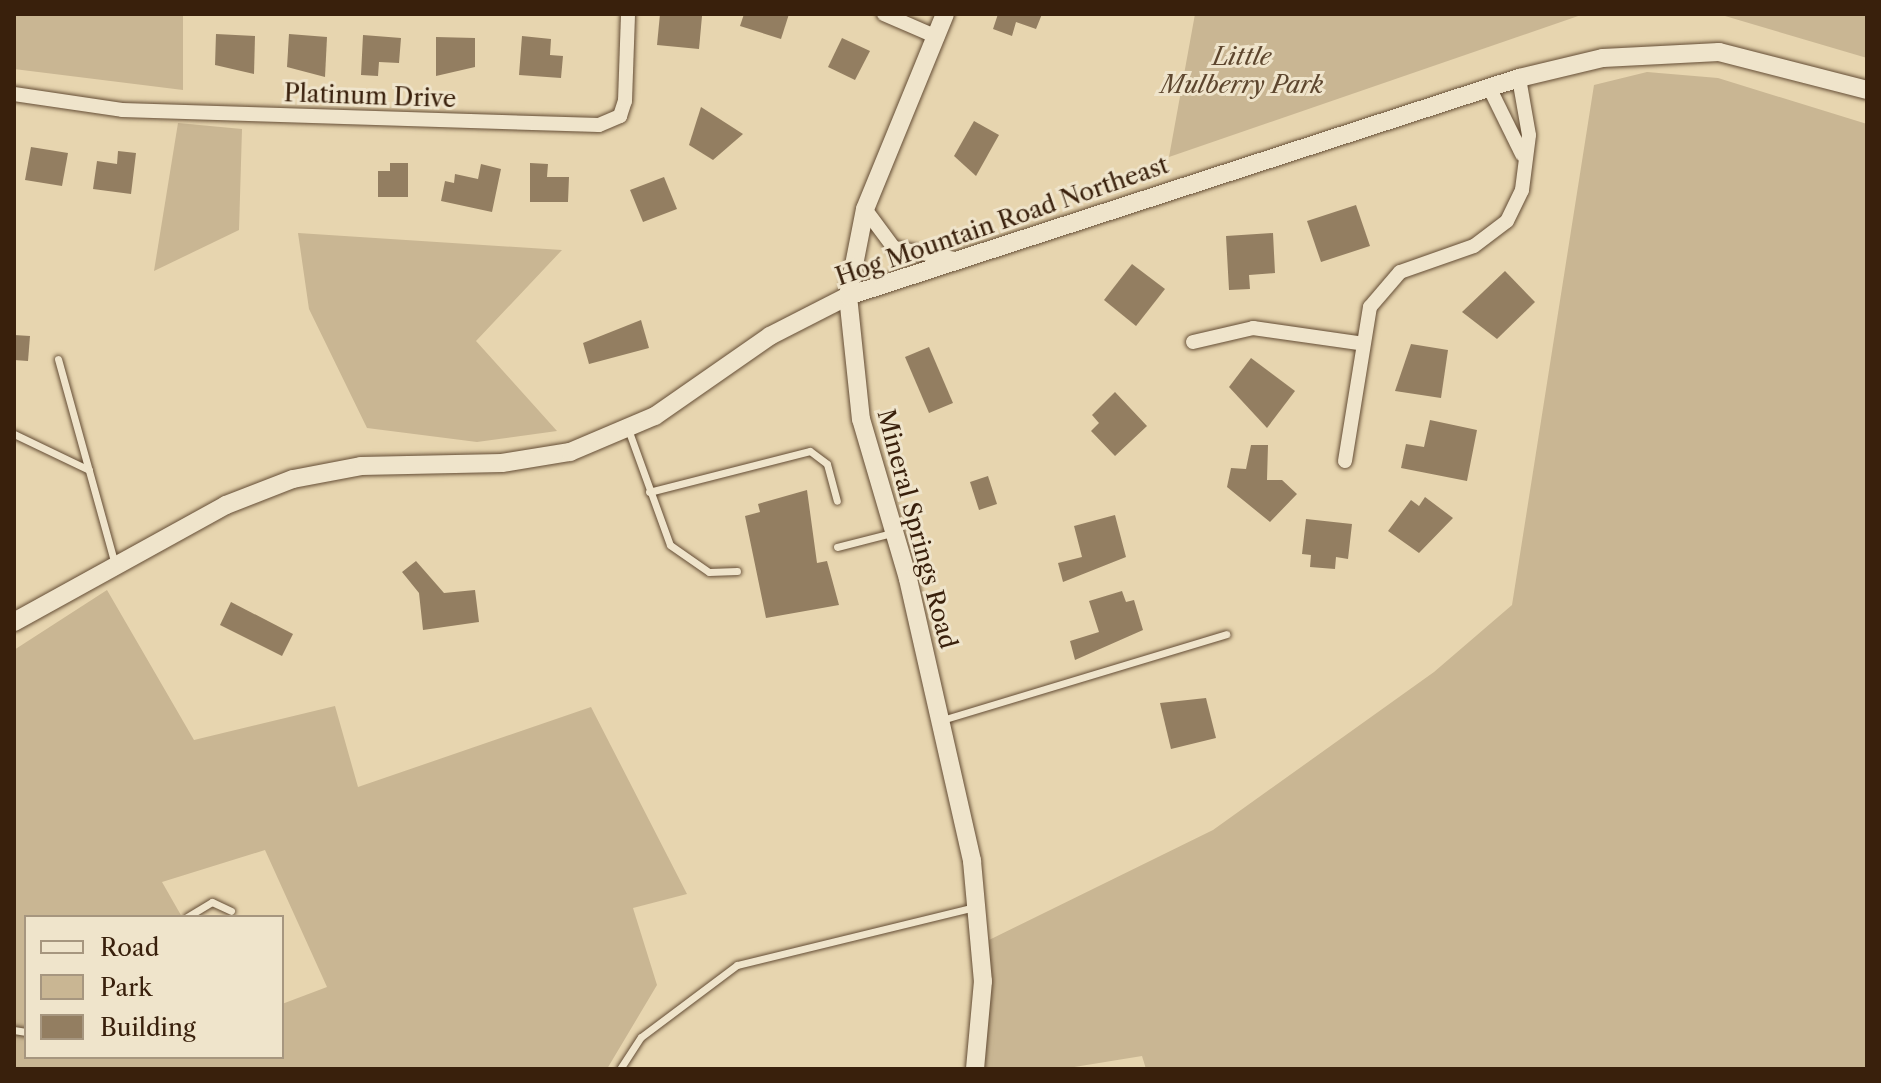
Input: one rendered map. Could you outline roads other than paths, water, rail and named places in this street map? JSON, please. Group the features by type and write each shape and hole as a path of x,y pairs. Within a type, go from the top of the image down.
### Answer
{"street":[{"name":"Platinum Drive","path":"14,94 122,110 599,125 620,116 625,101 628,14"},
{"path":"884,14 937,37"},
{"name":"Mineral Springs Road","path":"945,14 865,209 848,296 861,419 895,533 940,721 977,907 983,981 975,1069"},
{"name":"Hog Mountain Road Northeast","path":"14,622 115,564 293,479 361,466 502,463 570,452 628,429 770,336 848,296 1519,78 1603,58 1719,52 1867,90"},
{"path":"1345,461 1359,343 1370,307 1400,272 1474,246 1507,221 1522,190 1522,154 1529,135 1519,78"},
{"path":"1489,87 1522,154"},
{"path":"865,209 894,248 956,259"},
{"path":"1193,342 1253,328 1359,343"}],"lane":[{"path":"58,359 115,564"},
{"path":"628,429 670,545 688,563 737,571"},
{"path":"14,434 89,470"},
{"path":"649,492 810,451 827,464 837,501"},
{"path":"837,547 895,533"},
{"path":"940,721 1226,634"},
{"path":"190,915 212,902 231,911"},
{"path":"620,1069 641,1037 737,965 977,907"}],"park label":[{"name":"Little Mulberry Park","path":"1242,71"}]}
